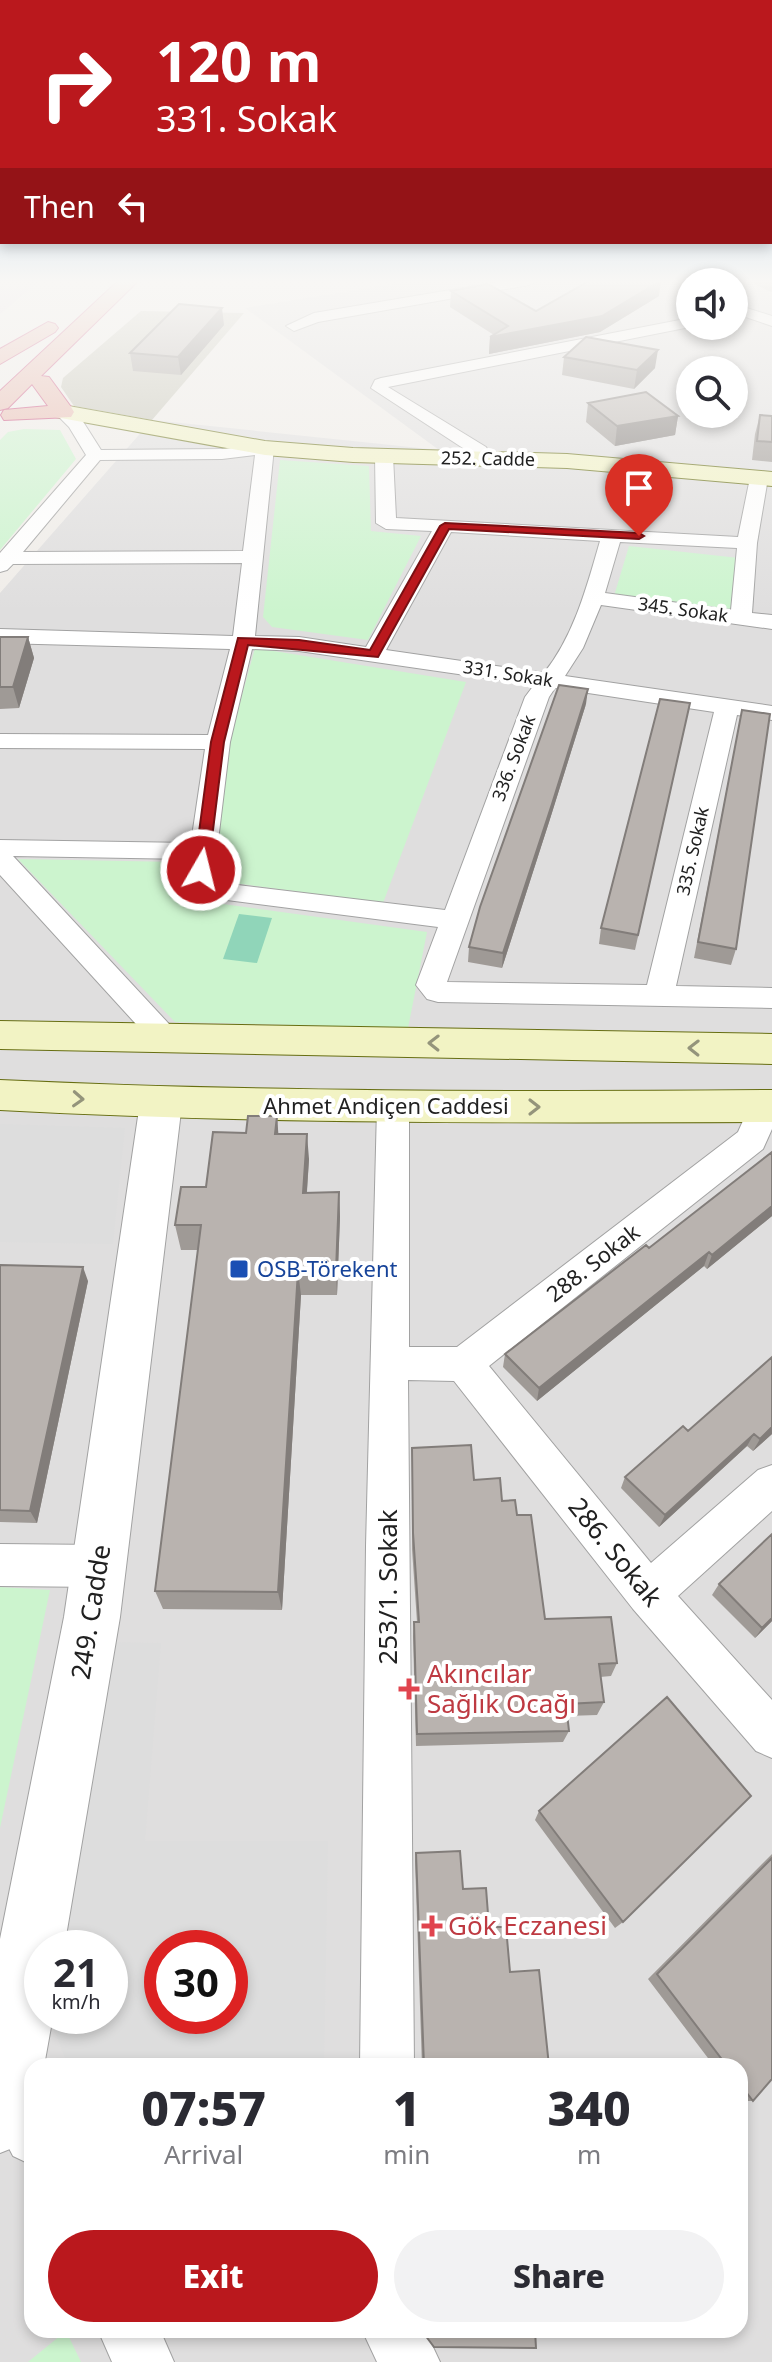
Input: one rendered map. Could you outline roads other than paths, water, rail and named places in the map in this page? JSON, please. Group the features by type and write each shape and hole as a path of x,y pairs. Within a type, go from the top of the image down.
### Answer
{"highway":[{"path":"4,415 25,391"},
{"path":"4,415 31,391"},
{"path":"48,391 63,412"},
{"path":"4,415 63,412"}],"main road":[{"name":"252. Cadde","path":"63,412 265,448 384,456 567,461 765,479"},
{"path":"0,1035 772,1049"},
{"name":"Ahmet Andiçen Caddesi","path":"0,1095 161,1103 393,1108 769,1106"}],"street":[{"path":"383,391 471,444 480,451 483,459"},
{"path":"63,412 76,424 95,455"},
{"path":"3,562 95,455 222,454 265,448 243,641 218,742 198,889 454,920"},
{"path":"384,456 386,523 747,543"},
{"path":"741,618 747,543 765,479"},
{"path":"373,654 445,526"},
{"name":"336. Sokak","path":"612,535 594,598 563,664 547,680 537,697 431,985 433,989 659,996"},
{"path":"3,562 252,557"},
{"name":"345. Sokak","path":"594,598 772,622"},
{"name":"331. Sokak","path":"0,636 299,644 772,713"},
{"name":"335. Sokak","path":"659,996 727,707"},
{"path":"0,741 218,742"},
{"path":"0,848 204,851"},
{"path":"0,859 167,1038"},
{"path":"659,996 772,998"},
{"name":"249. Cadde","path":"2,2091 99,1566 161,1103"},
{"name":"288. Sokak","path":"464,1364 751,1140 769,1106"},
{"name":"253/1. Sokak","path":"387,2058 393,1108"},
{"path":"390,1363 464,1364"},
{"name":"286. Sokak","path":"464,1364 648,1594 772,1735"},
{"path":"648,1594 772,1484"},
{"path":"0,1565 99,1566"},
{"path":"2,2091 24,2125"},
{"path":"132,2338 144,2362"},
{"path":"386,2338 386,2362"},
{"path":"396,2338 410,2362"}],"place":[{"name":"OSB-Törekent","path":"239,1269"},
{"name":"Akıncılar Sağlık Ocağı","path":"409,1689"},
{"name":"Gök Eczanesi","path":"432,1926"}]}
